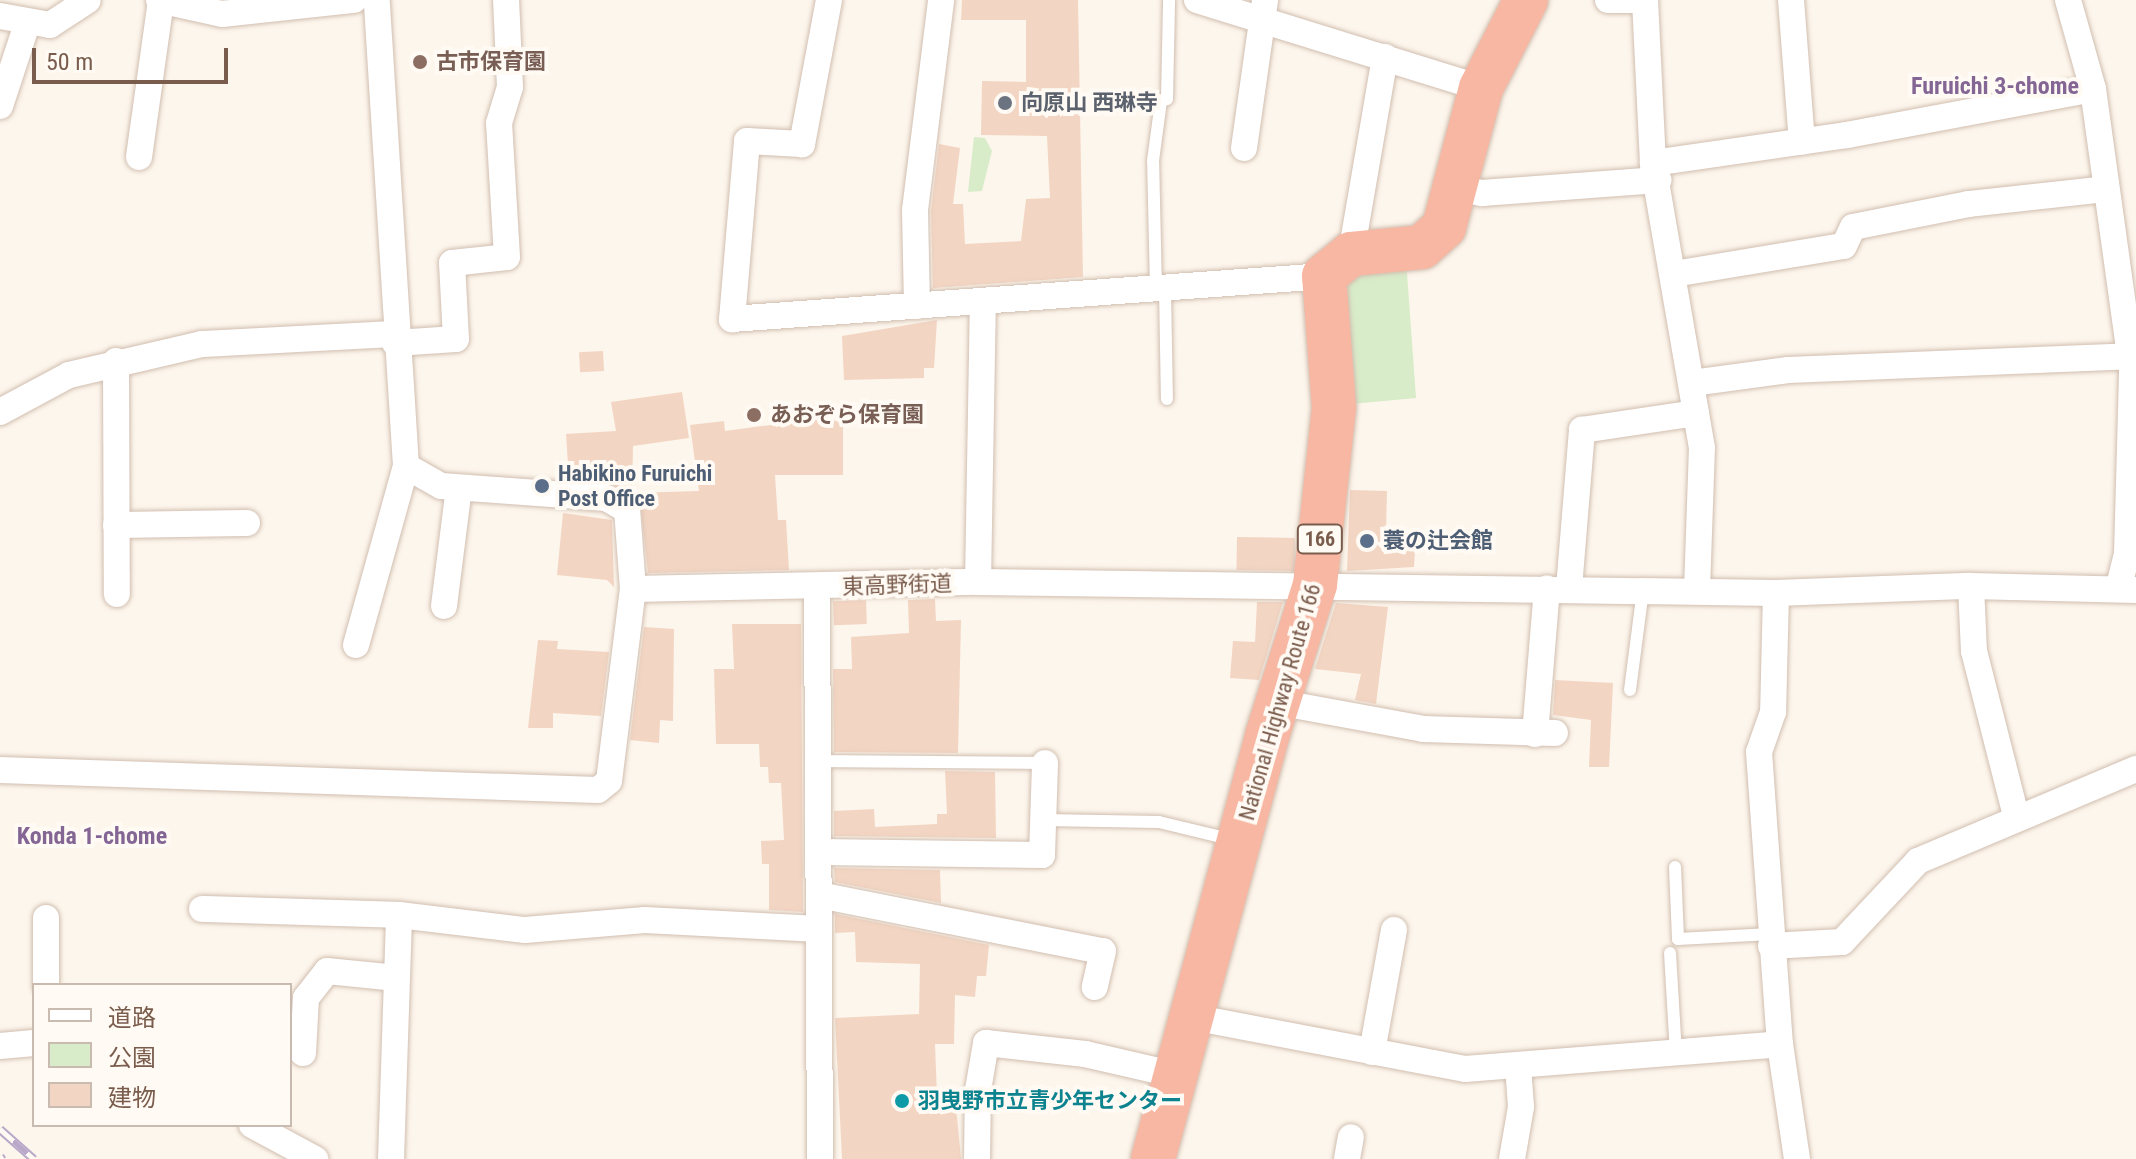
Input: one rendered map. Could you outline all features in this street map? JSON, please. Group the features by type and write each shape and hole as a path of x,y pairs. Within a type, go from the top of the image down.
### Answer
{"highway":[{"path":"1338,265 1422,247 1444,227 1481,88 1526,0"},
{"name":"National Highway Route 166","path":"1153,1159 1241,842 1267,736 1282,703 1315,585 1334,408 1338,265"}],"street":[{"path":"0,16 27,24 50,25 88,0"},
{"path":"139,157 160,0 222,14 345,0"},
{"path":"356,645 406,466 394,338 377,0"},
{"path":"0,412 69,375 116,361 202,344 456,339 452,263 507,257 499,123 510,87 506,0"},
{"path":"829,0 802,144 747,141 732,319 1160,289 1338,265 1385,57"},
{"path":"917,306 915,210 941,0"},
{"path":"1197,0 1263,9 1385,57 1481,88"},
{"path":"1608,0 1632,0"},
{"path":"1645,0 1656,172 1702,448 1697,590"},
{"path":"1791,0 1802,142"},
{"path":"2068,0 2093,89 2133,365 2127,588"},
{"path":"1244,148 1263,9"},
{"path":"0,106 27,24"},
{"path":"1453,187 1482,193 1656,172 2093,89"},
{"path":"1674,274 1844,246 1853,227 1955,206 2106,189"},
{"path":"978,582 983,301"},
{"path":"116,361 117,594"},
{"path":"1692,383 1788,370 2133,365"},
{"path":"1282,703 1423,729 1545,733 1558,588 1582,430 1696,413"},
{"path":"0,770 598,790 609,781 633,589 627,510 606,498 441,486 406,466"},
{"path":"444,606 459,488"},
{"path":"116,525 247,523"},
{"name":"東高野街道","path":"633,589 817,588 978,582 1776,593 1971,586 2127,588"},
{"path":"1971,586 1974,651 2016,816"},
{"path":"817,588 820,1159"},
{"path":"1776,593 1773,712 1759,752 1780,1044 1797,1159"},
{"path":"820,852 1042,855 1045,763"},
{"path":"1771,940 1842,942 1918,861 2016,816 2136,769"},
{"path":"819,895 1103,951 1095,987"},
{"path":"202,909 399,915 525,930 645,920 819,929"},
{"path":"391,1159 399,915"},
{"path":"46,918 46,983"},
{"path":"1372,1052 1394,930"},
{"path":"303,1053 306,998 327,971 397,978"},
{"path":"1192,1017 1465,1069 1780,1044"},
{"path":"0,1046 32,1043"},
{"path":"977,1159 986,1043 1085,1054 1176,1075"},
{"path":"1512,1159 1521,1107 1518,1065"},
{"path":"256,1127 315,1159"}],"lane":[{"path":"1167,399 1153,161 1161,101 1167,99 1169,0"},
{"path":"1630,690 1643,590"},
{"path":"818,761 1045,763"},
{"path":"1043,820 1159,822 1241,842"},
{"path":"1675,867 1678,939 1771,940"},
{"path":"1670,953 1676,1053"}],"green space":[{"path":"974,137 985,138 992,151 982,191 968,192"},
{"path":"1406,259 1416,398 1341,405 1335,282"}],"building":[{"path":"962,0 1078,0 1083,277 933,288 931,211 939,144 960,148 953,204 963,204 965,244 1021,241 1026,199 1050,198 1047,136 981,135 982,81 1026,82 1026,20 961,20"},
{"path":"937,320 934,368 924,368 924,378 844,380 842,336"},
{"path":"603,351 604,371 580,372 579,352"},
{"path":"682,392 689,438 633,446 632,493 699,491 690,425 724,421 725,431 801,421 801,405 843,405 843,475 775,475 778,520 786,520 789,570 648,573 640,501 608,482 569,479 566,434 616,431 611,402"},
{"name":"蓑の辻会館","path":"1350,490 1387,491 1386,531 1416,532 1414,567 1347,571"},
{"path":"563,513 612,520 614,587 607,580 557,575"},
{"path":"1237,537 1295,538 1294,571 1236,570"},
{"path":"935,599 936,621 961,620 958,753 834,752 833,669 852,669 851,637 909,633 908,600"},
{"path":"866,600 867,624 834,625 833,601"},
{"path":"1257,602 1283,602 1259,680 1230,678 1233,641 1255,642"},
{"path":"1336,603 1388,607 1376,704 1355,700 1361,674 1315,669"},
{"path":"732,624 801,624 803,912 769,910 769,864 762,864 761,841 784,840 781,783 769,783 768,767 760,767 759,744 716,744 714,669 734,669"},
{"path":"644,627 674,629 673,721 660,720 659,743 630,740"},
{"path":"538,640 558,641 557,649 609,652 601,716 553,713 553,728 528,728"},
{"path":"1555,680 1613,683 1609,767 1589,767 1591,720 1553,715"},
{"path":"945,771 995,772 996,838 834,836 834,811 874,809 875,827 937,824 937,814 947,814"},
{"path":"834,868 940,870 941,903 835,882"},
{"path":"835,914 989,945 986,976 977,976 975,997 955,995 954,1044 935,1044 937,1096 955,1096 961,1159 842,1159 835,1018 919,1014 920,964 856,962 855,932 835,933"}],"railway":[{"path":"0,1129 34,1159"}],"place":[{"name":"古市保育園","path":"420,62"},
{"name":"向原山 西琳寺","path":"1005,103"},
{"name":"あおぞら保育園","path":"754,415"},
{"name":"Habikino Furuichi Post Office","path":"542,486"},
{"name":"蓑の辻会館","path":"1367,541"},
{"name":"羽曳野市立青少年センター","path":"902,1101"}],"district":[{"name":"Furuichi 3-chome","path":"1995,87"},
{"name":"Konda 1-chome","path":"92,837"}]}
